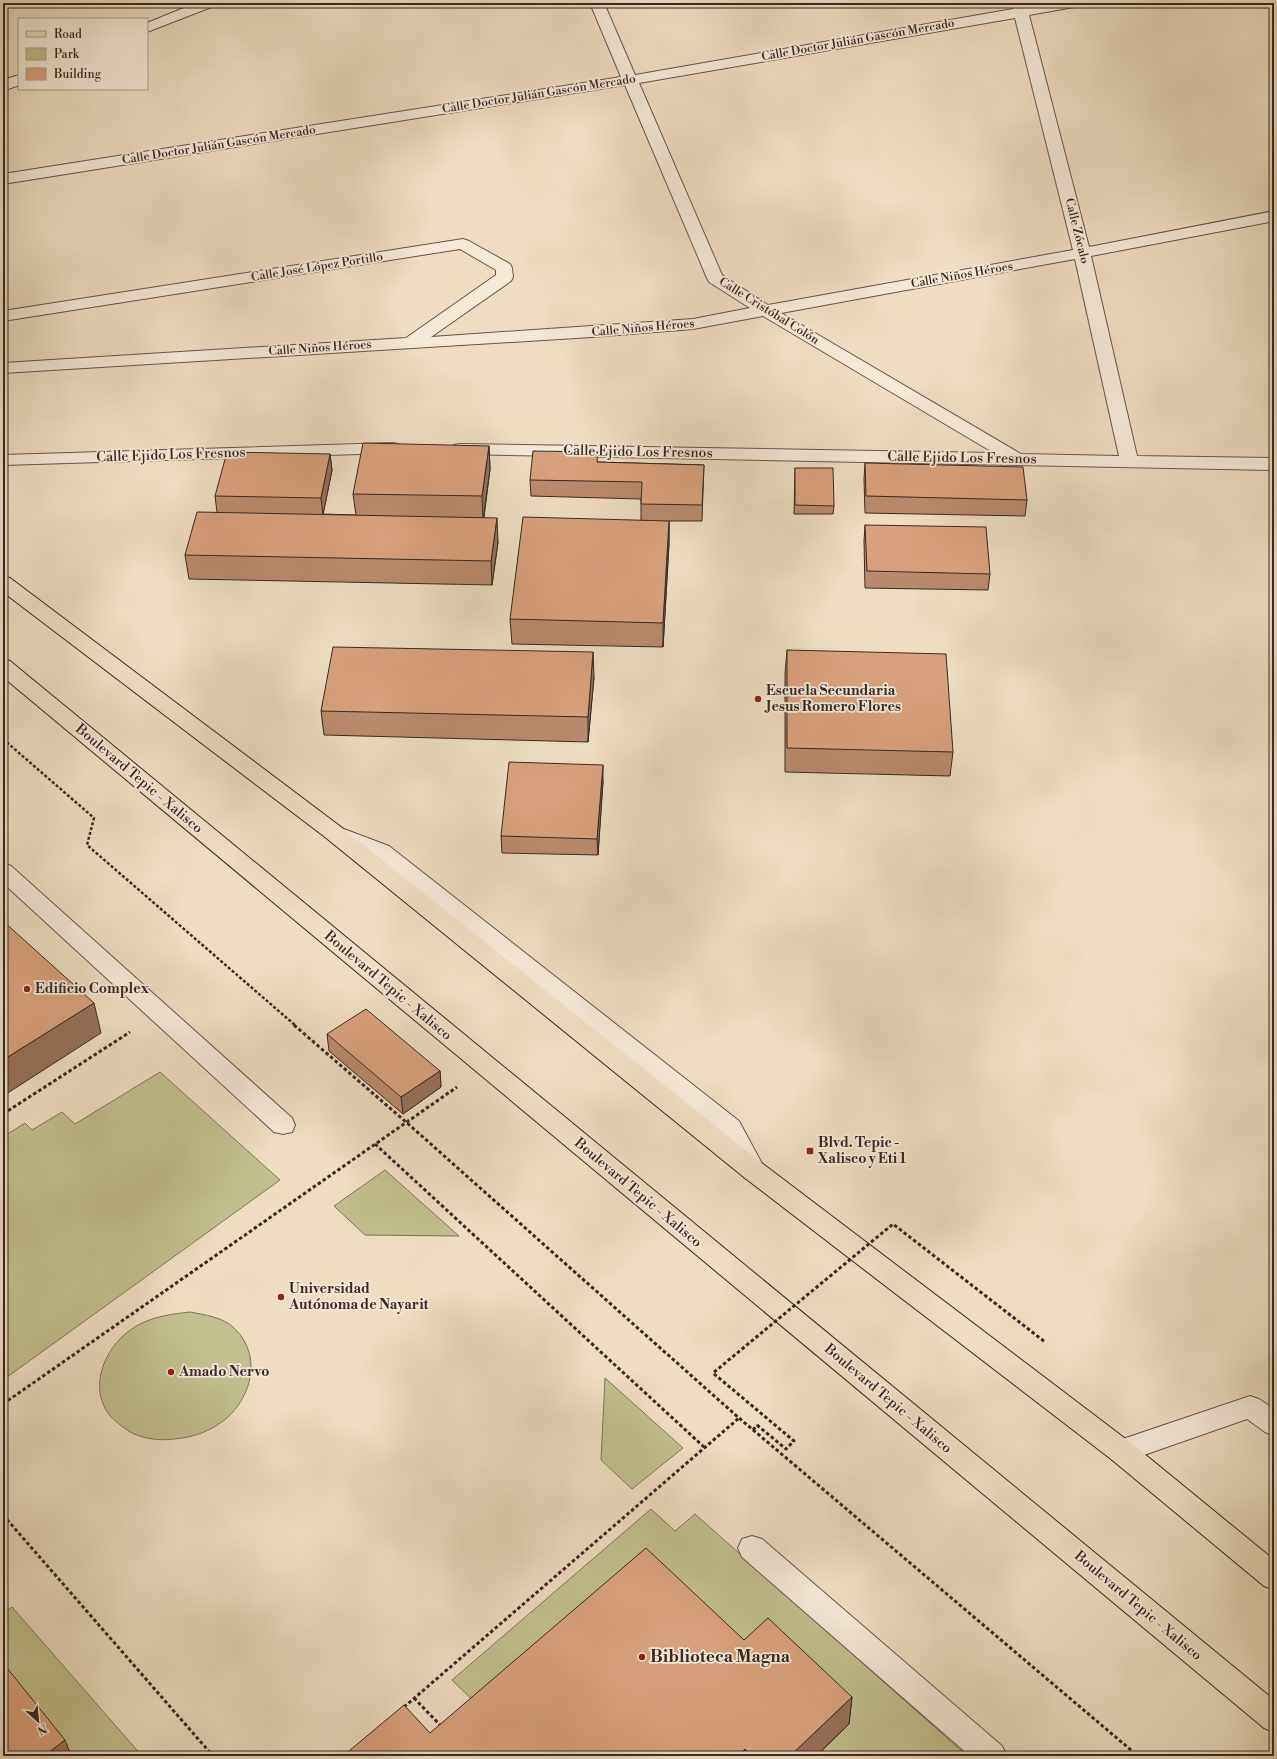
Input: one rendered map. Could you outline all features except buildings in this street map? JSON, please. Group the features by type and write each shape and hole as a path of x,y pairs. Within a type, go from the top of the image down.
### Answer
{"main road":[{"path":"3,582 333,832 754,1171 1121,1451 1274,1577"},
{"name":"Boulevard Tepic - Xalisco","path":"3,666 1274,1718"}],"street":[{"path":"148,28 209,3"},
{"name":"Calle Cristóbal Colón","path":"598,3 715,278 766,311 1018,459"},
{"name":"Calle Doctor Julián Gascón Mercado","path":"3,179 631,80 1020,7 1074,3"},
{"name":"Calle Zócalo","path":"1020,7 1082,253 1129,461"},
{"path":"3,86 18,79"},
{"name":"Calle Niños Héroes","path":"3,368 592,332 693,324 1082,253 1274,216"},
{"name":"Calle José López Portillo","path":"3,316 463,244 504,268 505,277 412,342"},
{"name":"Calle Ejido Los Fresnos","path":"3,460 406,448"},
{"name":"Calle Ejido Los Fresnos","path":"446,448 1274,464"},
{"path":"3,871 283,1125"},
{"path":"1121,1451 1250,1407 1274,1424"},
{"path":"752,1548 992,1756"}],"path":[{"path":"3,739 94,818 87,845 406,1122 739,1418 1138,1756"},
{"path":"3,1114 160,1012"},
{"path":"3,1404 486,1067"},
{"path":"375,1144 704,1447"},
{"path":"753,1430 758,1425 786,1449 794,1441 713,1373 893,1224 1045,1342"},
{"path":"403,1708 739,1418"},
{"path":"3,1515 212,1756"},
{"path":"414,1698 445,1730"}],"green space":[{"path":"160,1072 280,1180 3,1380 3,1137 25,1123 32,1130 62,1112 75,1124"},
{"path":"385,1170 459,1236 365,1235 334,1206"},
{"path":"190,1312 225,1321 234,1328 244,1340 249,1353 251,1367 249,1382 244,1395 236,1408 226,1419 205,1432 169,1440 157,1440 146,1438 130,1432 111,1417 103,1404 100,1393 100,1381 106,1358 121,1338 140,1324 158,1317"},
{"path":"605,1378 683,1448 632,1489 601,1460"},
{"path":"651,1509 675,1531 695,1514 967,1756 816,1756 849,1724 487,1714 452,1680"},
{"path":"12,1607 142,1756 3,1756 3,1614"}],"place":[{"name":"Escuela Secundaria Jesus Romero Flores","path":"758,699"},
{"name":"Edificio Complex","path":"27,989"},
{"name":"Blvd. Tepic - Xalisco y Eti 1","path":"810,1151"},
{"name":"Universidad Autónoma de Nayarit","path":"281,1297"},
{"name":"Amado Nervo","path":"171,1372"},
{"name":"Biblioteca Magna","path":"642,1657"}]}
